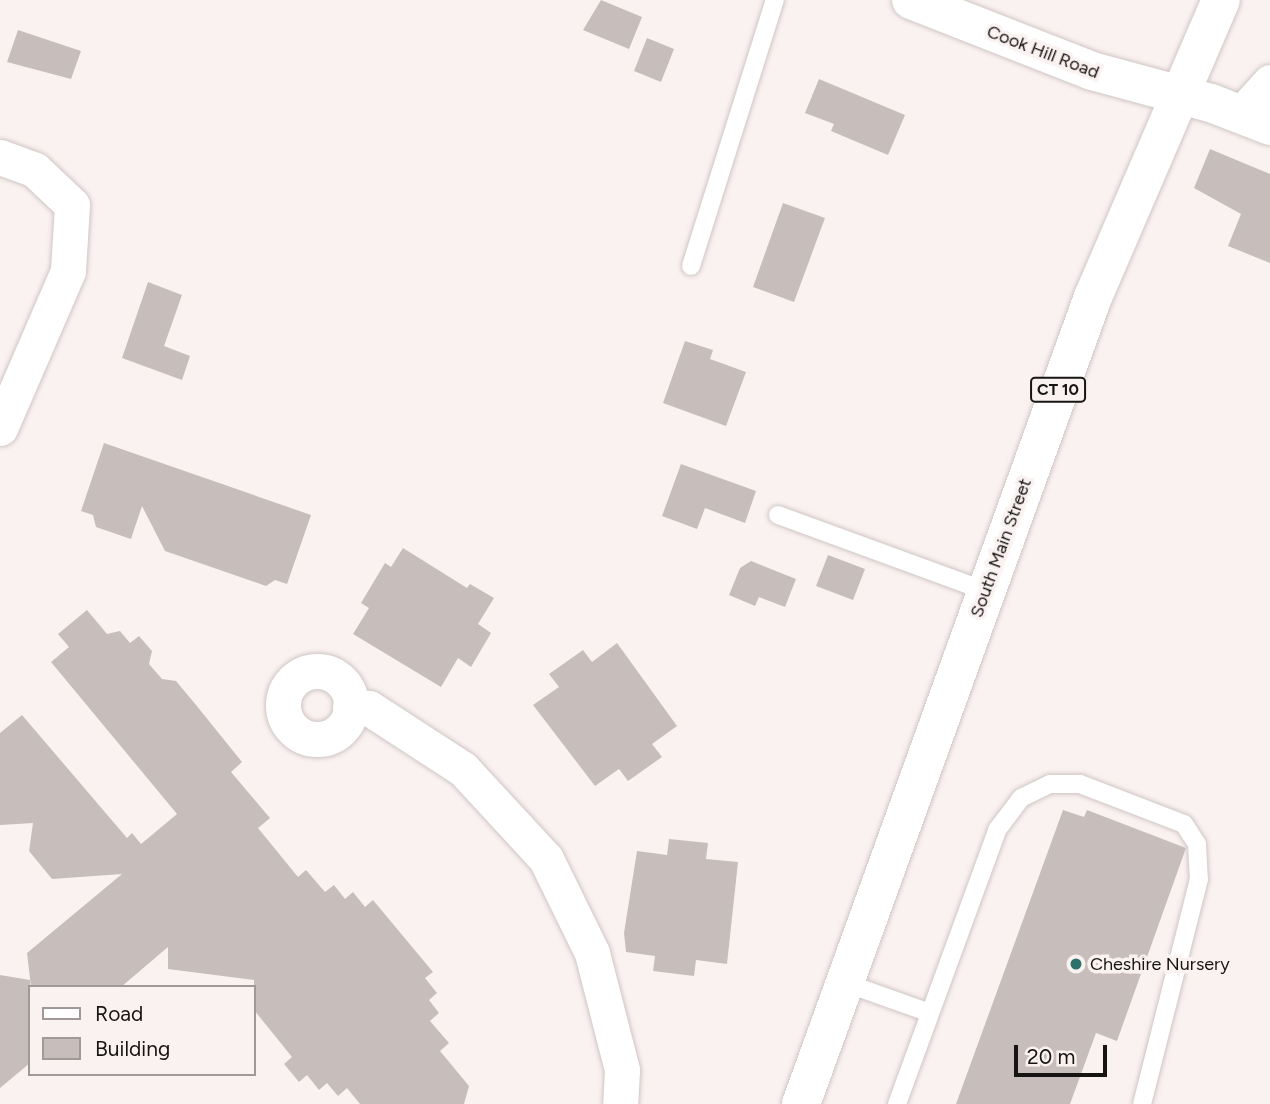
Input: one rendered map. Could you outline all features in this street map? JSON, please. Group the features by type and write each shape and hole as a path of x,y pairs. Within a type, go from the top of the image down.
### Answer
{"main road":[{"name":"Cook Hill Road","path":"911,0 1092,71 1256,120"},
{"name":"South Main Street","path":"801,1104 1093,297 1221,0"}],"street":[{"path":"1256,120 1270,82"},
{"path":"0,157 35,170 72,205 68,271 0,428"},
{"path":"350,707 369,708 463,769 546,859 592,953 622,1070 620,1104"}],"lane":[{"path":"691,266 775,0"},
{"path":"778,515 986,591"},
{"path":"897,1104 997,830 1021,798 1050,784 1080,784 1184,824 1197,844 1199,879 1142,1104"},
{"path":"844,982 930,1013"}],"building":[{"path":"601,0 642,17 629,49 583,30"},
{"path":"18,30 81,51 71,79 7,62"},
{"path":"647,38 674,49 661,82 634,71"},
{"path":"819,79 905,115 888,155 831,131 834,124 805,113"},
{"path":"1210,149 1270,174 1270,263 1228,246 1241,214 1194,188"},
{"path":"783,203 825,218 794,302 753,287"},
{"path":"148,282 182,295 164,346 190,356 182,380 122,358"},
{"path":"685,341 713,350 710,359 746,372 726,426 663,403"},
{"path":"104,443 311,515 287,584 275,580 266,586 165,551 142,506 131,539 96,527 93,515 81,511"},
{"path":"681,464 756,491 745,523 705,508 697,529 662,516"},
{"path":"403,548 467,588 470,584 494,598 478,624 491,633 471,667 458,658 441,687 353,634 369,608 361,603 385,563 391,567"},
{"path":"828,555 865,569 853,600 816,586"},
{"path":"751,561 796,579 785,607 759,597 755,606 729,595 740,568"},
{"path":"87,610 107,634 120,631 130,643 139,636 152,651 149,664 162,679 176,681 242,762 231,772 270,818 258,828 298,877 306,870 325,892 334,885 345,899 353,892 365,907 373,900 433,972 425,978 437,993 429,1000 439,1013 430,1021 449,1043 440,1051 469,1086 464,1104 360,1104 347,1088 338,1096 327,1083 319,1090 307,1075 299,1082 284,1064 292,1057 256,1012 254,980 168,969 168,947 123,985 31,985 27,953 122,874 52,879 29,851 33,823 0,825 0,733 22,715 127,838 132,833 141,844 177,814 51,662 69,647 58,634"},
{"path":"617,643 677,726 652,744 662,757 628,781 619,769 595,786 533,705 559,687 549,674 583,650 592,662"},
{"name":"Cheshire Nursery","path":"1063,810 1084,817 1087,810 1186,848 1117,1041 1096,1033 1070,1104 956,1104"},
{"path":"669,839 708,843 706,859 738,862 727,964 696,960 694,976 653,971 655,956 626,952 624,933 637,851 667,855"},
{"path":"0,975 30,980 30,985 28,1065 0,1088"}],"place":[{"name":"Cheshire Nursery","path":"1076,964"}]}
